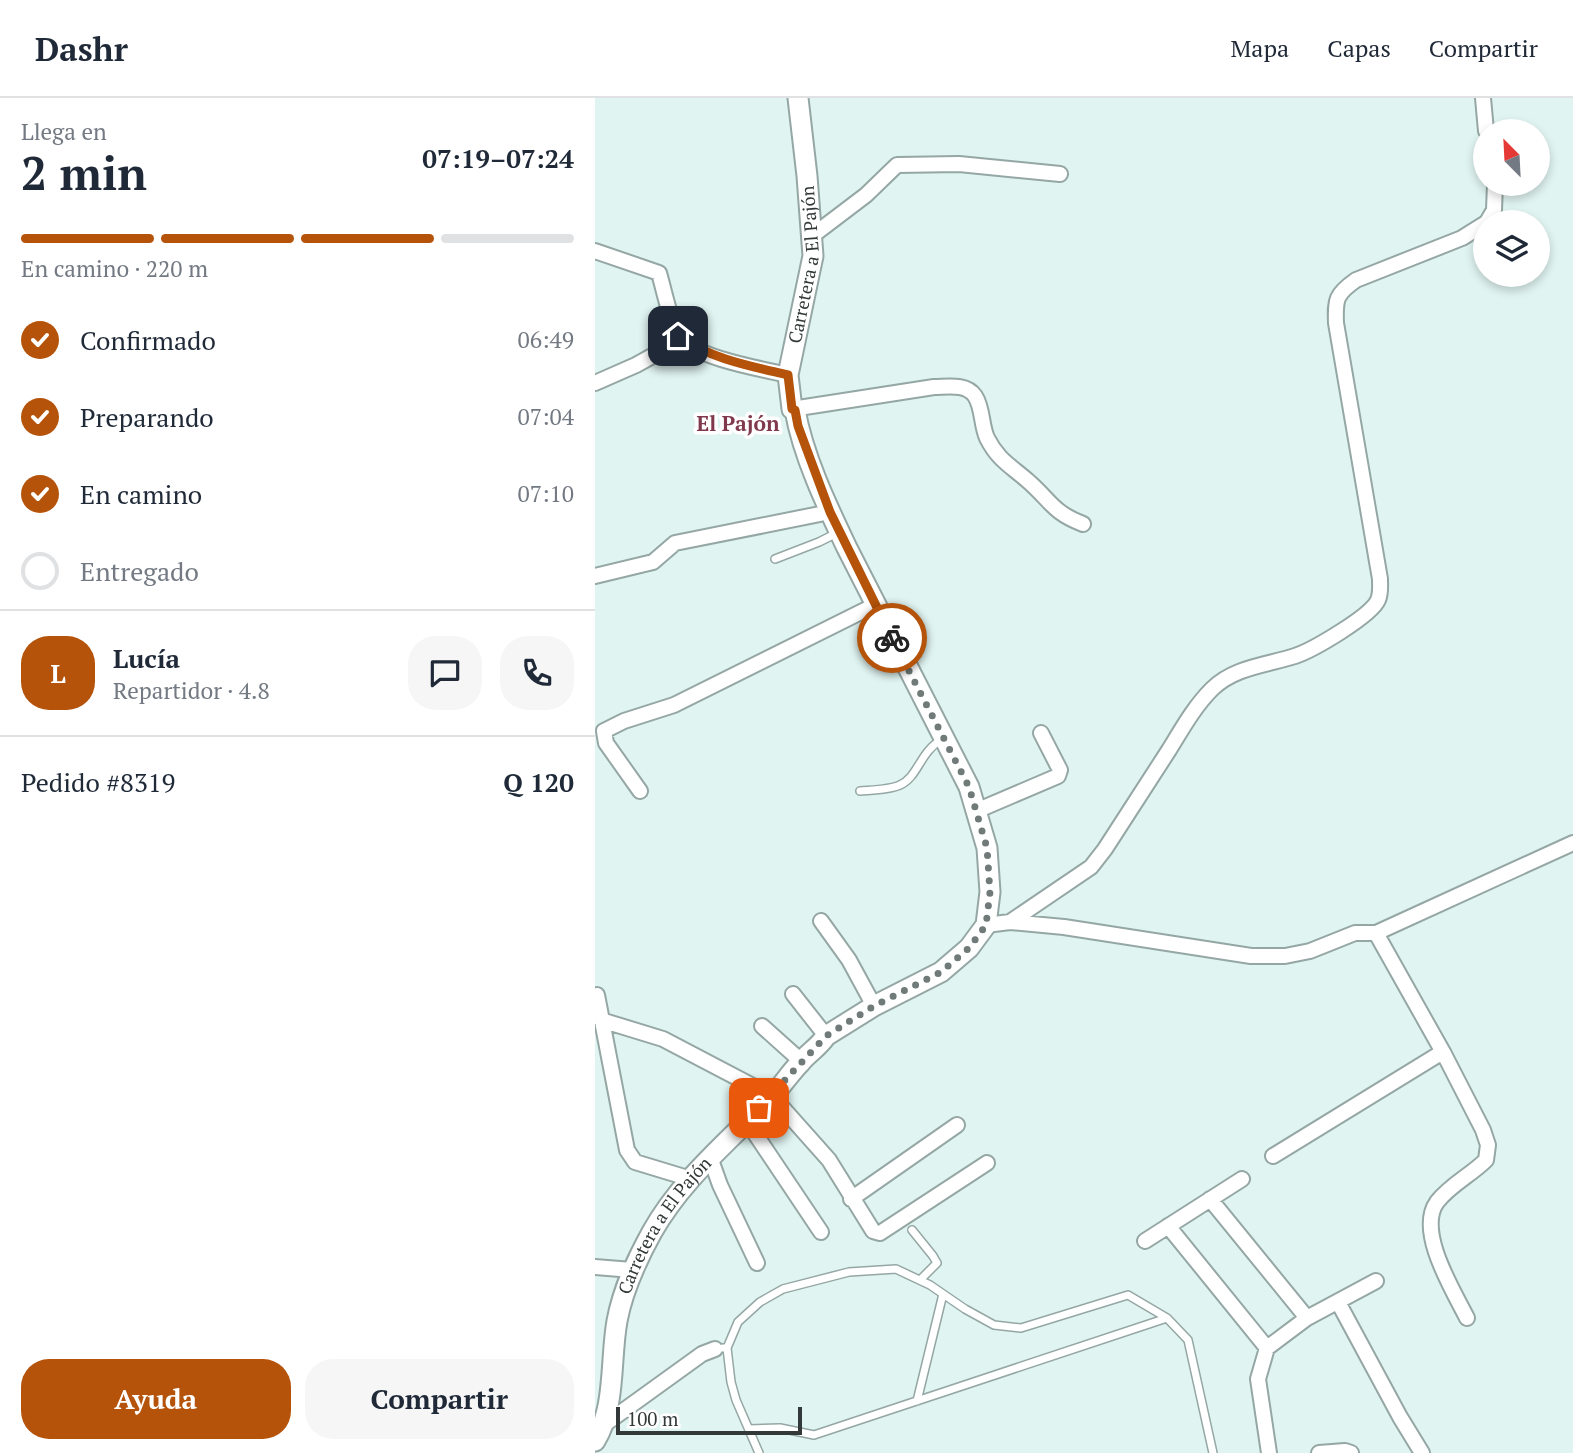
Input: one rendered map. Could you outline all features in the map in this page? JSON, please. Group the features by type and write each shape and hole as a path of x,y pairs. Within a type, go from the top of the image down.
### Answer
{"street":[{"name":"Carretera a El Pajón","path":"600,1433 617,1321 632,1270 664,1212 710,1157 772,1096 826,1036 874,1006 941,972 969,948 986,925 989,870 987,848 969,787 830,512 798,426 795,410 792,409 788,375 813,256 798,98"},
{"path":"1483,98 1485,119"},
{"path":"812,236 866,195 897,165 959,164 1060,174"},
{"path":"1010,922 1091,867 1194,711 1213,687 1233,674 1297,655 1322,644 1371,610 1378,601 1380,579 1336,323 1336,304 1341,290 1356,280 1462,238 1473,231"},
{"path":"595,251 659,273 678,336 695,348 734,363 788,375"},
{"path":"595,383 636,365 683,339"},
{"path":"792,409 934,387 968,390 975,396 986,436 1007,466 1026,479 1053,509 1083,524"},
{"path":"595,576 653,562 675,542 830,512"},
{"path":"640,791 606,743 604,731 624,720 674,705 875,605"},
{"path":"976,811 1058,776 1060,770 1041,733"},
{"path":"986,925 1010,922 1065,927 1251,956 1285,956 1310,951 1355,933 1376,933 1573,844"},
{"path":"821,921 849,960 874,1006"},
{"path":"1376,933 1444,1054 1483,1130 1487,1145 1486,1160 1445,1193 1435,1205 1430,1221 1432,1240 1440,1262 1467,1318"},
{"path":"793,994 826,1036"},
{"path":"597,995 630,1158 635,1162 691,1179"},
{"path":"601,1020 663,1039 772,1096 829,1160 873,1231 880,1233 987,1163"},
{"path":"762,1026 801,1061"},
{"path":"1273,1156 1436,1056 1444,1054"},
{"path":"746,1120 821,1232"},
{"path":"851,1199 957,1125"},
{"path":"710,1157 720,1185 757,1262"},
{"path":"1145,1241 1242,1179"},
{"path":"1210,1199 1307,1318"},
{"path":"1168,1226 1267,1348"},
{"path":"595,1267 632,1270"},
{"path":"1269,1453 1258,1390 1258,1379 1267,1348 1307,1318 1376,1281"},
{"path":"1338,1302 1400,1418 1422,1453"},
{"path":"600,1433 702,1354 721,1348"},
{"path":"1319,1453 1352,1453"}],"lane":[{"path":"775,559 839,531"},
{"path":"860,792 899,786 910,777 929,747 945,738"},
{"path":"912,1230 937,1263 920,1280"},
{"path":"759,1453 741,1414 721,1348 738,1322 760,1302 783,1289 849,1272 896,1269 920,1280 994,1325 1021,1328 1128,1295 1167,1318 1188,1340 1213,1453"},
{"path":"917,1401 943,1294"},
{"path":"749,1429 780,1428 814,1435 1167,1318"}],"way so far":[{"path":"759,1108 826,1036 874,1006 941,972 969,948 986,925 990,892 987,848 969,787 892,638"}],"district":[{"name":"El Pajón","path":"738,424"}],"route":[{"path":"678,336 695,348 734,363 788,375 792,409 795,410 798,426 830,512 892,638"}]}
